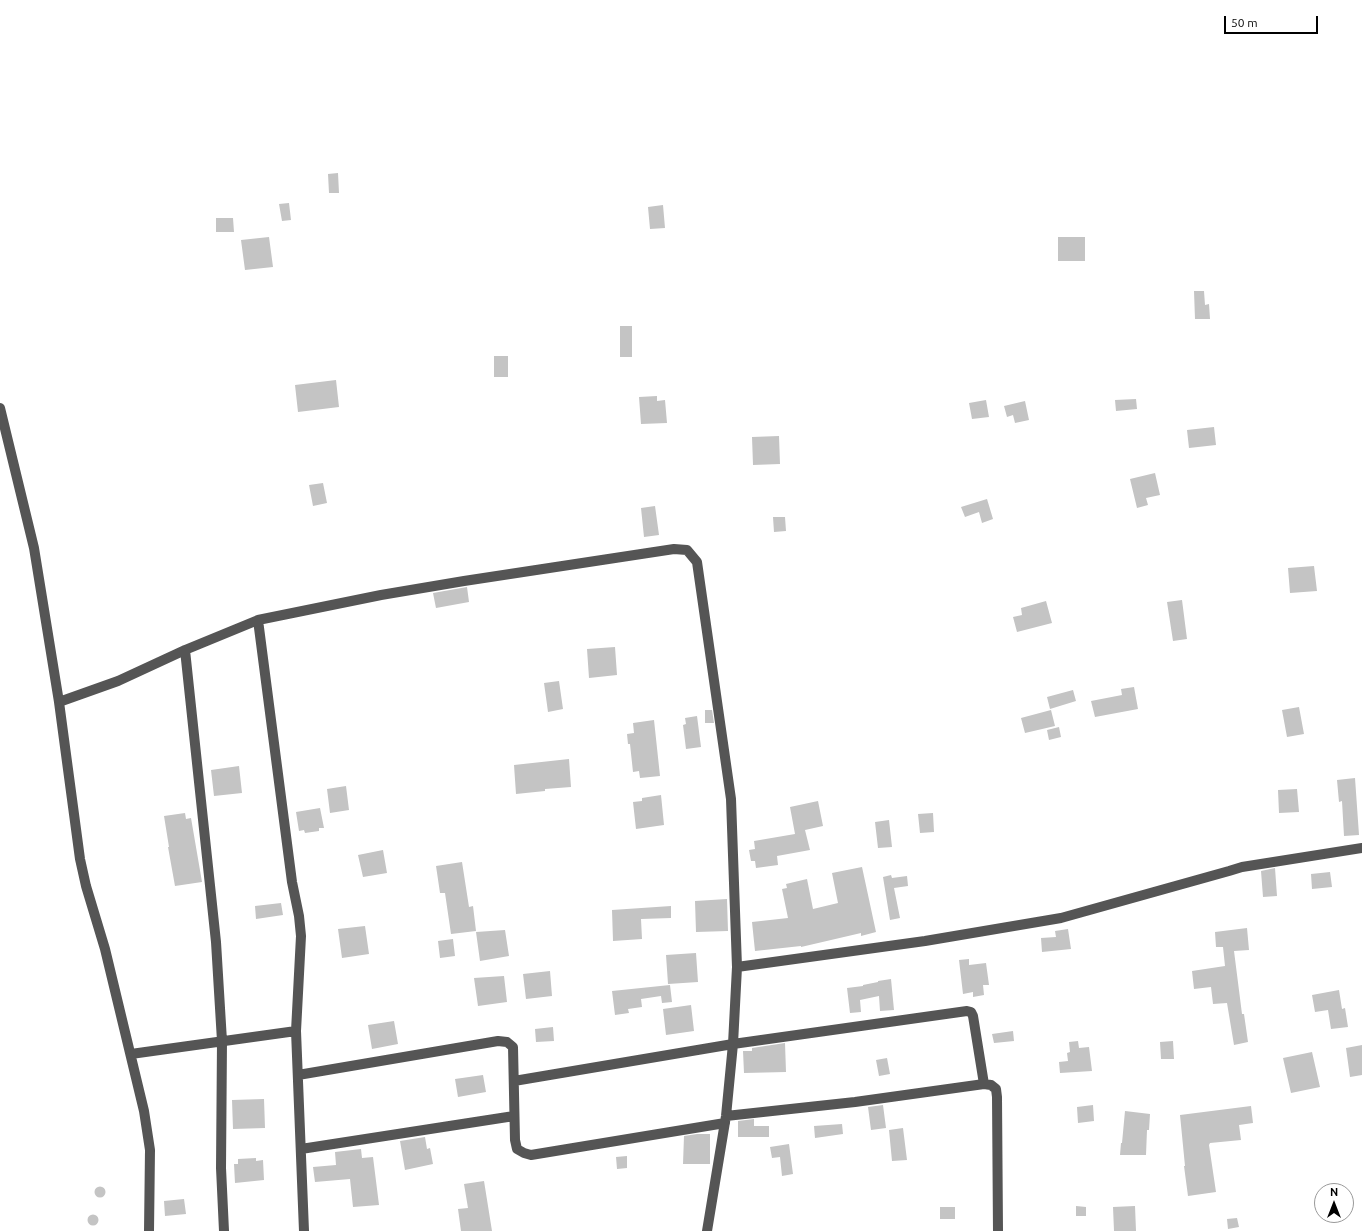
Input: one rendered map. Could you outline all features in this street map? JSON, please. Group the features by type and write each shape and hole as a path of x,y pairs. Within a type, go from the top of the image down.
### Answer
{"street":[{"path":"0,408 34,548 59,702 80,860 86,886 105,949 144,1111 150,1150 149,1231"},
{"path":"59,702 118,681 185,650 258,620 464,580 674,549 687,550 697,562 732,799 737,967 733,1044 726,1119 707,1231"},
{"path":"258,620 292,882 300,916 296,1031 304,1231"},
{"path":"185,650 216,942 222,1041 221,1168 224,1231"},
{"path":"737,967 924,941 1061,918 1229,871 1242,866 1362,848"},
{"path":"514,1081 733,1044 967,1011 971,1012 973,1016 984,1084"},
{"path":"131,1054 296,1031"},
{"path":"298,1075 498,1041 507,1042 513,1047 515,1140 517,1149 531,1155 726,1119 984,1084 991,1085 996,1089 998,1097 998,1231"},
{"path":"301,1149 514,1116"}],"building":[{"path":"338,173 339,193 329,193 328,174"},
{"path":"289,203 291,220 282,221 279,204"},
{"path":"663,205 665,228 650,229 648,207"},
{"path":"216,218 233,218 234,232 216,232"},
{"path":"269,237 273,267 245,270 241,240"},
{"path":"1058,237 1085,237 1085,261 1058,261"},
{"path":"1194,291 1204,291 1205,305 1209,304 1210,319 1195,319"},
{"path":"620,326 632,326 632,357 620,357"},
{"path":"494,356 508,356 508,377 494,377"},
{"path":"336,380 339,407 298,412 295,385"},
{"path":"657,396 657,401 665,400 667,423 641,424 639,397"},
{"path":"1136,399 1137,409 1116,411 1115,400"},
{"path":"986,400 989,417 972,419 969,403"},
{"path":"1025,401 1029,420 1015,423 1013,415 1007,417 1004,406"},
{"path":"1214,427 1216,445 1189,448 1187,430"},
{"path":"779,436 780,464 753,465 752,437"},
{"path":"1155,473 1160,495 1146,498 1148,505 1137,508 1130,479"},
{"path":"323,483 327,503 313,506 309,485"},
{"path":"987,499 993,519 982,523 979,512 965,517 961,507"},
{"path":"655,506 659,535 644,537 641,508"},
{"path":"773,517 785,517 786,531 774,532"},
{"path":"1314,566 1317,591 1290,593 1288,568"},
{"path":"467,587 469,602 436,608 433,593"},
{"path":"1182,600 1187,639 1173,641 1167,602"},
{"path":"1046,601 1052,623 1017,632 1013,617 1022,615 1021,608"},
{"path":"615,647 617,675 589,678 587,649"},
{"path":"559,681 563,709 548,712 544,683"},
{"path":"1134,687 1138,709 1095,717 1091,701 1122,695 1121,689"},
{"path":"1073,690 1076,701 1050,709 1047,697"},
{"path":"1299,707 1304,734 1287,737 1282,710"},
{"path":"705,710 712,710 714,723 705,723"},
{"path":"1051,710 1055,726 1025,733 1021,718"},
{"path":"697,716 701,747 686,749 683,725 686,724 685,718"},
{"path":"654,720 660,776 640,778 639,771 633,772 630,744 628,744 627,734 634,733 633,723"},
{"path":"1059,727 1061,737 1049,740 1047,730"},
{"path":"569,759 571,787 545,789 545,791 516,794 514,765"},
{"path":"239,766 242,793 214,796 211,770"},
{"path":"1355,778 1359,835 1344,836 1342,801 1339,802 1337,780"},
{"path":"346,786 349,810 330,813 327,789"},
{"path":"1297,789 1299,812 1279,813 1278,790"},
{"path":"661,795 664,825 636,829 633,802 642,801 642,798"},
{"path":"818,801 823,826 805,830 810,850 777,856 778,865 756,868 755,861 751,861 749,850 755,849 754,841 795,834 790,807"},
{"path":"320,808 324,828 319,828 319,831 305,833 304,830 299,831 296,812"},
{"path":"185,813 186,819 191,818 202,882 175,886 164,816"},
{"path":"933,813 934,832 920,833 918,814"},
{"path":"889,820 892,847 878,848 875,822"},
{"path":"383,850 387,873 363,877 358,855"},
{"path":"462,862 469,907 473,906 476,931 451,934 445,893 440,893 436,866"},
{"path":"862,867 876,932 861,936 861,933 801,947 755,951 752,922 788,918 782,889 787,888 786,884 807,879 813,909 838,903 832,873"},
{"path":"1275,868 1277,896 1263,897 1261,871"},
{"path":"1330,872 1332,887 1312,889 1311,874"},
{"path":"891,875 892,878 907,876 908,886 894,888 900,918 890,920 883,877"},
{"path":"727,899 728,931 696,932 695,901"},
{"path":"281,903 283,915 256,919 255,906"},
{"path":"671,906 671,918 641,919 642,939 613,941 612,910"},
{"path":"365,926 369,954 342,958 338,929"},
{"path":"1247,928 1249,950 1234,951 1242,1014 1244,1014 1248,1042 1234,1045 1227,1003 1213,1004 1211,987 1194,989 1192,971 1225,966 1223,947 1216,947 1215,932"},
{"path":"1068,929 1071,949 1042,952 1041,938 1056,937 1055,931"},
{"path":"505,930 509,956 480,961 476,932"},
{"path":"453,939 455,956 440,958 438,941"},
{"path":"696,953 698,982 668,984 666,955"},
{"path":"969,959 969,965 986,963 989,985 983,985 984,995 973,997 973,992 963,994 959,960"},
{"path":"550,971 552,996 526,999 523,974"},
{"path":"504,976 507,1002 478,1006 474,978"},
{"path":"891,979 894,1010 880,1011 879,996 860,1000 861,1012 850,1013 847,988 863,986 878,981"},
{"path":"670,985 672,1002 662,1003 661,996 641,999 642,1007 628,1009 629,1013 615,1015 612,991"},
{"path":"1339,990 1342,1009 1345,1008 1348,1027 1331,1029 1328,1010 1315,1012 1312,995"},
{"path":"691,1005 694,1031 666,1035 663,1009"},
{"path":"394,1021 398,1044 372,1049 368,1025"},
{"path":"553,1027 554,1041 536,1042 535,1029"},
{"path":"1013,1031 1014,1041 994,1043 992,1034"},
{"path":"1078,1041 1079,1048 1089,1047 1092,1071 1060,1073 1059,1062 1068,1061 1067,1053 1070,1052 1069,1042"},
{"path":"1173,1041 1174,1059 1161,1059 1160,1042"},
{"path":"785,1043 786,1072 744,1073 743,1051 752,1051 752,1048"},
{"path":"1362,1045 1362,1075 1350,1077 1346,1048"},
{"path":"1312,1052 1320,1087 1291,1093 1283,1058"},
{"path":"887,1058 890,1074 879,1076 876,1060"},
{"path":"483,1075 486,1092 458,1097 455,1079"},
{"path":"264,1099 265,1128 233,1129 232,1100"},
{"path":"883,1105 886,1128 871,1130 868,1107"},
{"path":"1093,1105 1094,1121 1078,1123 1077,1107"},
{"path":"1251,1106 1253,1123 1239,1125 1241,1140 1210,1143 1209,1145 1216,1192 1188,1196 1180,1115"},
{"path":"1125,1111 1150,1114 1149,1130 1147,1130 1146,1155 1120,1155"},
{"path":"754,1119 754,1126 769,1126 769,1137 738,1137 738,1121"},
{"path":"842,1124 843,1134 815,1138 814,1126"},
{"path":"903,1128 907,1160 892,1161 889,1130"},
{"path":"710,1134 710,1164 683,1164 684,1136"},
{"path":"425,1137 427,1149 430,1148 433,1164 405,1170 400,1141"},
{"path":"789,1144 793,1174 782,1176 780,1157 772,1158 770,1147"},
{"path":"361,1149 362,1158 373,1157 379,1205 353,1207 350,1179 315,1182 313,1167 336,1165 335,1152"},
{"path":"627,1156 627,1168 617,1169 616,1157"},
{"path":"256,1158 256,1161 263,1160 264,1180 235,1183 234,1164 238,1164 238,1159"},
{"path":"484,1181 492,1231 461,1231 458,1209 468,1208 464,1184"},
{"path":"100,1186 104,1188 106,1192 104,1196 100,1198 96,1196 94,1192 96,1188"},
{"path":"184,1199 186,1214 165,1216 164,1201"},
{"path":"1076,1206 1086,1207 1086,1216 1076,1216"},
{"path":"1135,1206 1136,1231 1114,1231 1113,1207"},
{"path":"940,1207 955,1207 955,1219 940,1219"},
{"path":"91,1215 95,1215 97,1216 97,1224 91,1225 88,1222 88,1218"},
{"path":"1237,1218 1239,1227 1228,1229 1227,1219"}]}
